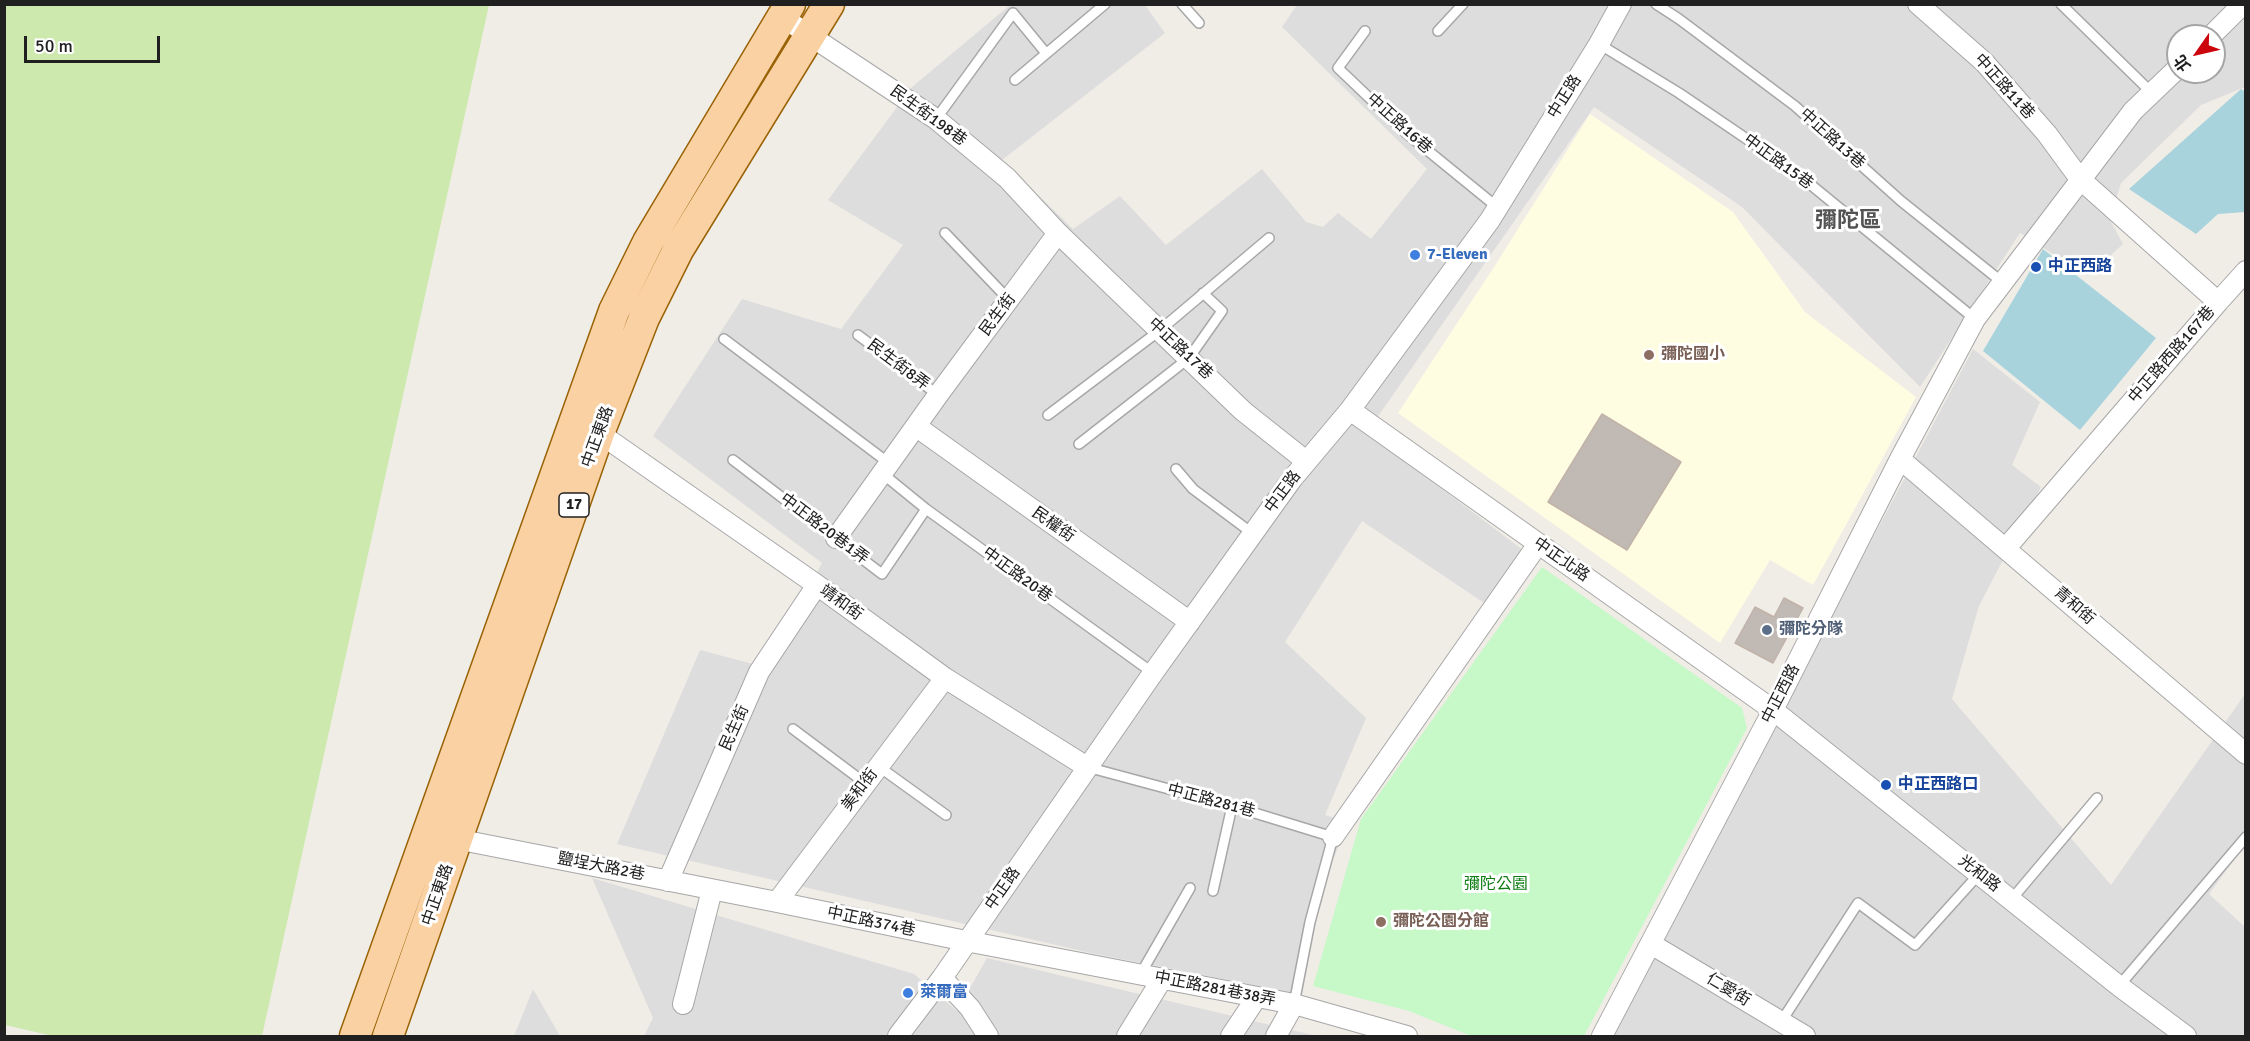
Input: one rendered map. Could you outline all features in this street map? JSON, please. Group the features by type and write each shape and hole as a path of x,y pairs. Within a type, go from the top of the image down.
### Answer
{"main road":[{"name":"中正東路","path":"388,1036 599,433 644,318 678,250 829,4"},
{"name":"中正東路","path":"355,1036 614,311 648,242 786,11"}],"street":[{"name":"中正路","path":"898,1036 942,978 1252,533 1306,461 1350,410 1497,207 1599,44 1621,4"},
{"name":"中正路11巷","path":"1918,4 1984,62 2047,134 2080,179"},
{"path":"2225,24 2243,8"},
{"name":"民生街198巷","path":"786,11 811,34 936,119 1007,178 1059,233"},
{"name":"中正西路","path":"1602,1036 1773,710 1900,459 1975,319 2133,111 2166,80"},
{"name":"中正路西路167巷","path":"2006,548 2218,302 2080,179"},
{"name":"民生街","path":"917,427 938,395 1059,233"},
{"name":"中正路17巷","path":"1059,233 1243,411 1306,461"},
{"path":"2218,302 2246,271"},
{"name":"中正北路","path":"1350,410 1773,710"},
{"path":"836,538 917,427"},
{"name":"民權街","path":"917,427 1190,622"},
{"name":"靖和街","path":"599,433 817,585 945,678 1087,767"},
{"name":"青和街","path":"1900,459 2246,754"},
{"path":"1333,837 1538,544"},
{"name":"民生街","path":"668,881 759,672 817,585"},
{"name":"美和街","path":"777,902 945,678"},
{"name":"光和路","path":"1773,710 2119,986 2186,1036"},
{"name":"鹽埕大路2巷","path":"425,835 458,839 777,902"},
{"path":"683,1004 712,890"},
{"name":"中正路374巷","path":"777,902 966,941"},
{"name":"中正路281巷38弄","path":"966,941 1294,1004"},
{"name":"仁愛街","path":"1651,944 1806,1036"},
{"path":"942,978 970,1008 988,1036"},
{"path":"1127,1036 1162,979"},
{"path":"1231,1036 1257,997"},
{"path":"1276,1036 1294,1004 1405,1036"}],"lane":[{"path":"1015,80 1045,52 1104,4"},
{"path":"1182,4 1199,23"},
{"path":"1438,31 1463,4"},
{"name":"中正路13巷","path":"1656,4 1795,106 1901,201 2002,282"},
{"path":"2061,4 2152,93"},
{"path":"936,119 1013,13 1045,52"},
{"name":"中正路16巷","path":"1365,31 1338,68 1405,132 1497,207"},
{"name":"中正路15巷","path":"1599,44 1680,93 1794,171 1975,319"},
{"path":"945,233 1009,300"},
{"path":"1048,415 1159,331 1269,238"},
{"path":"1079,444 1189,358 1222,311 1203,293"},
{"name":"民生街8弄","path":"858,334 938,395"},
{"name":"中正路20巷","path":"724,339 886,469 926,509 1153,673"},
{"name":"中正路20巷1弄","path":"733,460 882,574 926,509"},
{"path":"1176,470 1193,489 1252,533"},
{"path":"793,729 866,783"},
{"path":"878,766 946,815"},
{"name":"中正路281巷","path":"1087,767 1232,806 1333,837"},
{"path":"2011,900 2097,798"},
{"path":"1213,891 1232,806"},
{"name":"中正路281巷38弄","path":"1294,1004 1310,922 1333,837"},
{"path":"2119,986 2246,837"},
{"path":"1781,1022 1858,903 1914,945 1979,874"},
{"path":"1140,975 1190,888"}],"shaded area":[{"path":"1010,5 1145,5 1165,33 1002,160 1073,229 1120,196 1166,245 1262,169 1306,222 1323,227 1338,213 1371,239 1427,169 1282,27 1297,5 2245,5 2245,87 2201,105 2121,183 2110,220 2123,244 2088,276 2020,233 1920,387 1742,207 1594,107 1367,432 1532,557 1496,611 1362,521 1285,642 1366,718 1325,815 1349,822 1308,918 1294,993 1091,953 617,844 700,650 768,668 822,563 653,436 742,299 841,329 903,245 828,200 912,87"},
{"name":"彌陀國小","path":"1590,114 1733,212 1805,312 1916,397 1813,585 1770,560 1720,643 1398,413 1496,264"},
{"path":"1973,349 2040,402 2012,465 2041,487 1979,606 1952,699 2111,885 2245,694 2245,845 2209,894 2245,927 2245,1036 1609,1036"},
{"path":"592,878 914,974 957,1011 987,958 1317,1036 644,1036 653,1018"},
{"path":"533,989 560,1036 514,1036"}],"green space":[{"path":"5,4 489,5 262,1036 53,1036 5,1025"},
{"name":"彌陀公園","path":"1542,567 1742,708 1747,728 1584,1036 1471,1036 1409,1011 1313,986 1361,819"}],"water":[{"path":"2241,89 2246,92 2245,212 2218,214 2196,234 2129,189"},
{"path":"2043,249 2156,338 2080,430 1983,351"}],"building":[{"path":"1602,414 1681,462 1627,550 1548,502"},
{"name":"彌陀分隊","path":"1784,598 1803,608 1773,663 1735,643 1755,607 1774,617"}],"place":[{"name":"7-Eleven","path":"1415,255"},
{"name":"中正西路","path":"2036,267"},
{"name":"彌陀國小","path":"1649,355"},
{"name":"彌陀分隊","path":"1767,630"},
{"name":"中正西路口","path":"1886,785"},
{"name":"彌陀公園分館","path":"1381,922"},
{"name":"萊爾富","path":"908,993"}],"district":[{"name":"彌陀區","path":"1848,221"}]}
